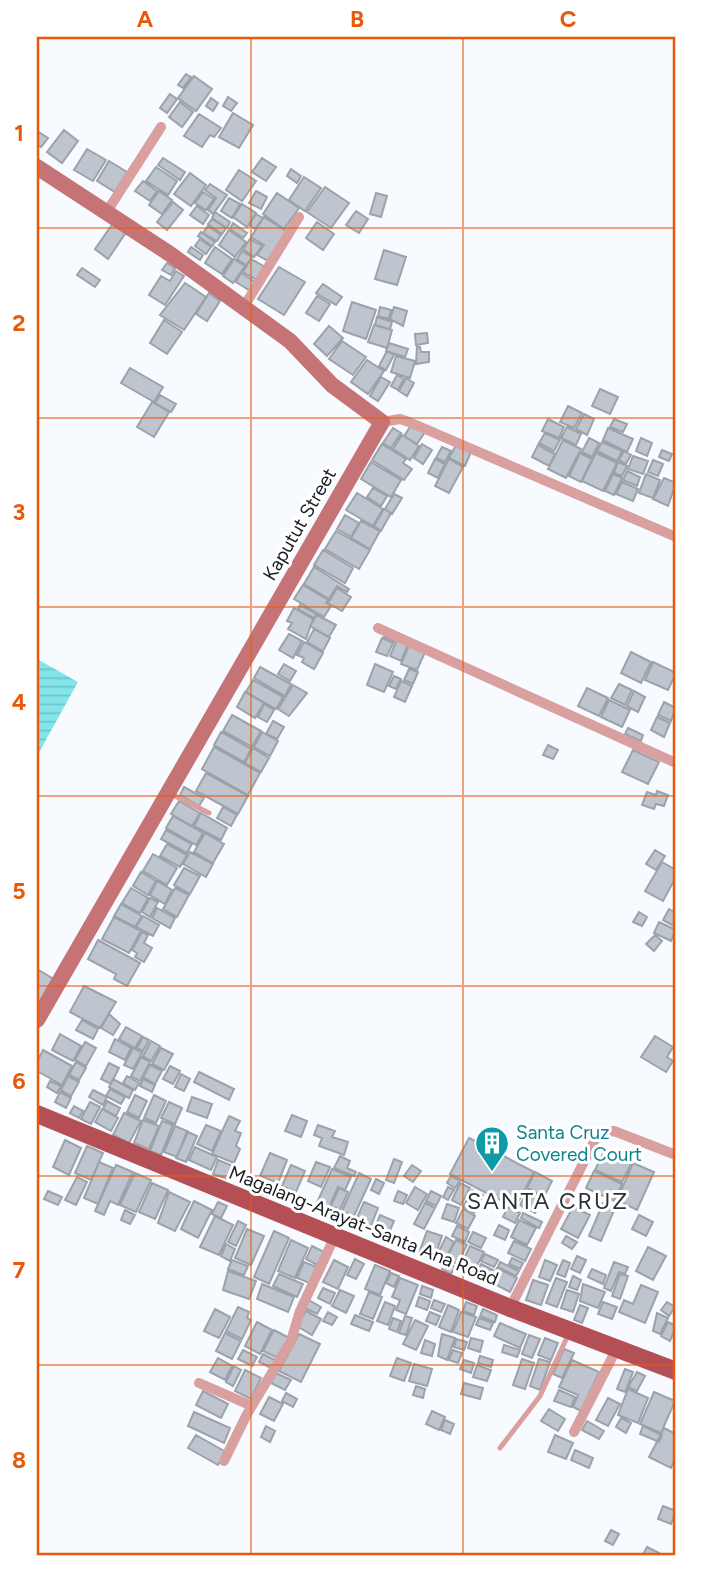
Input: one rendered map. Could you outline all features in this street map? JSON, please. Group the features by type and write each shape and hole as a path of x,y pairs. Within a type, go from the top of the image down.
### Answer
{"main road":[{"name":"Magalang-Arayat-Santa Ana Road","path":"39,1120 510,1308 676,1371"}],"street":[{"path":"106,213 161,127"},
{"path":"37,167 170,254 289,341 332,385 382,422 400,419 409,422 676,537"},
{"path":"243,308 299,217"},
{"name":"Kaputut Street","path":"37,1020 382,422"},
{"path":"378,628 676,763"},
{"path":"510,1308 598,1134 614,1131 676,1155"},
{"path":"224,1461 252,1406 291,1341 300,1311 335,1236"},
{"path":"574,1432 617,1348"},
{"path":"199,1383 252,1406"}],"lane":[{"path":"168,792 209,813"},
{"path":"500,1448 540,1396 571,1331"}],"water":[{"path":"37,659 78,682 37,756"}],"building":[{"path":"186,74 191,77 183,88 178,85"},
{"path":"194,76 212,89 196,111 178,98"},
{"path":"170,94 177,99 167,113 160,108"},
{"path":"228,97 237,103 231,111 223,106"},
{"path":"211,98 218,103 213,111 206,106"},
{"path":"180,102 193,112 182,127 169,117"},
{"path":"233,113 253,125 239,148 219,137"},
{"path":"199,114 221,128 214,137 210,135 202,147 184,136"},
{"path":"64,130 78,141 62,163 47,152"},
{"path":"37,131 48,138 41,147 37,144"},
{"path":"87,149 106,160 93,181 74,170"},
{"path":"163,158 185,172 180,180 158,165"},
{"path":"262,158 276,167 266,181 252,172"},
{"path":"109,161 127,172 115,192 97,181"},
{"path":"156,167 177,181 168,195 146,181"},
{"path":"291,169 301,176 297,183 287,176"},
{"path":"239,170 256,181 242,201 226,190"},
{"path":"190,173 206,185 191,206 174,194"},
{"path":"304,177 321,188 305,211 289,200"},
{"path":"143,181 157,191 150,201 135,191"},
{"path":"210,184 227,195 213,214 208,210 216,198 205,190"},
{"path":"325,187 349,203 331,228 307,212"},
{"path":"159,191 172,200 162,214 149,205"},
{"path":"256,191 267,197 261,209 249,203"},
{"path":"203,192 214,199 206,210 195,203"},
{"path":"277,193 299,208 284,229 263,214"},
{"path":"376,193 387,196 381,217 370,214"},
{"path":"229,198 240,204 232,218 221,211"},
{"path":"173,202 183,210 167,230 157,222"},
{"path":"242,204 256,213 247,227 233,217"},
{"path":"197,206 209,215 203,224 190,215"},
{"path":"356,211 368,219 359,233 346,225"},
{"path":"215,212 230,222 227,228 212,218"},
{"path":"256,214 263,218 255,229 249,225"},
{"path":"264,217 289,233 270,262 257,255 264,245 251,237"},
{"path":"212,219 226,228 222,234 208,224"},
{"path":"114,222 127,231 108,259 95,249"},
{"path":"317,222 334,234 323,250 306,238"},
{"path":"233,223 247,233 243,238 230,229"},
{"path":"208,226 221,235 217,241 203,233"},
{"path":"229,230 246,242 235,257 219,245"},
{"path":"201,232 215,242 212,246 198,236"},
{"path":"200,239 211,247 206,254 195,246"},
{"path":"250,239 262,246 254,257 243,249"},
{"path":"191,247 203,255 200,260 188,252"},
{"path":"215,247 232,259 222,274 205,263"},
{"path":"384,250 406,257 397,285 375,279"},
{"path":"242,251 252,257 246,265 237,259"},
{"path":"234,259 245,266 233,283 223,276"},
{"path":"251,259 267,268 259,281 243,272"},
{"path":"167,263 175,268 171,275 162,270"},
{"path":"279,267 305,282 284,315 258,299"},
{"path":"82,268 100,280 95,287 77,275"},
{"path":"176,271 184,276 165,305 149,295 161,276 170,281"},
{"path":"241,273 257,283 252,292 236,282"},
{"path":"185,283 206,297 184,330 160,315"},
{"path":"323,284 342,297 336,305 316,293"},
{"path":"209,293 220,301 207,321 196,314"},
{"path":"317,296 330,304 319,321 306,313"},
{"path":"352,302 376,310 366,339 343,331"},
{"path":"380,307 391,310 389,319 378,316"},
{"path":"394,307 407,311 403,326 390,319"},
{"path":"377,317 392,322 390,329 375,325"},
{"path":"164,320 182,332 167,354 150,343"},
{"path":"374,325 392,330 387,348 368,342"},
{"path":"329,326 343,338 327,356 314,344"},
{"path":"427,333 428,343 416,345 415,334"},
{"path":"342,341 366,357 353,375 329,359"},
{"path":"389,343 408,349 405,357 386,351"},
{"path":"417,346 421,352 429,352 429,362 416,364"},
{"path":"387,351 394,355 386,370 379,366"},
{"path":"396,356 415,361 410,378 391,372"},
{"path":"367,360 384,371 368,394 351,382"},
{"path":"130,368 163,387 154,402 121,383"},
{"path":"397,375 404,379 398,390 391,386"},
{"path":"381,377 390,382 378,401 370,396"},
{"path":"406,378 414,383 407,396 399,391"},
{"path":"600,389 618,397 610,414 592,406"},
{"path":"160,395 176,404 171,412 155,403"},
{"path":"152,402 169,412 154,437 137,427"},
{"path":"568,406 582,413 574,428 560,422"},
{"path":"584,414 594,419 587,435 576,429"},
{"path":"548,419 564,427 559,438 542,431"},
{"path":"614,419 627,424 623,432 610,427"},
{"path":"412,424 425,432 417,444 404,436"},
{"path":"567,427 581,434 576,445 561,438"},
{"path":"393,428 401,433 391,448 383,443"},
{"path":"608,428 633,439 627,452 603,440"},
{"path":"545,433 560,440 554,451 539,443"},
{"path":"402,435 419,446 410,460 393,449"},
{"path":"589,438 599,443 592,457 582,452"},
{"path":"641,438 652,443 647,456 636,451"},
{"path":"563,440 581,449 566,478 548,469"},
{"path":"602,442 622,451 617,461 597,451"},
{"path":"382,444 406,459 403,463 412,469 404,480 372,460"},
{"path":"422,444 432,450 423,464 414,458"},
{"path":"456,445 471,452 465,466 449,458"},
{"path":"538,445 555,454 549,466 532,457"},
{"path":"442,447 451,451 445,462 436,458"},
{"path":"662,450 672,454 669,461 659,457"},
{"path":"624,451 631,455 626,464 619,460"},
{"path":"580,453 592,459 581,482 569,476"},
{"path":"596,453 617,463 603,491 582,481"},
{"path":"633,456 648,461 643,474 628,469"},
{"path":"435,459 445,464 438,478 428,473"},
{"path":"449,459 463,467 449,493 435,486"},
{"path":"653,460 663,464 658,476 648,472"},
{"path":"371,462 401,480 391,497 361,479"},
{"path":"618,462 627,466 622,476 614,473"},
{"path":"627,471 640,477 637,486 623,480"},
{"path":"613,474 622,478 614,495 605,491"},
{"path":"646,474 660,480 653,498 639,493"},
{"path":"664,478 676,483 668,506 653,499"},
{"path":"622,482 638,489 633,501 616,494"},
{"path":"373,488 387,496 381,506 367,497"},
{"path":"357,493 383,509 373,526 346,510"},
{"path":"394,494 402,498 392,514 385,509"},
{"path":"384,509 391,513 381,531 374,526"},
{"path":"345,515 359,523 351,537 337,529"},
{"path":"361,521 380,531 370,549 351,538"},
{"path":"336,531 370,550 359,569 325,549"},
{"path":"323,550 353,568 345,583 314,565"},
{"path":"314,567 349,589 347,592 337,586 329,599 304,584"},
{"path":"303,585 328,600 326,603 331,606 324,617 294,599"},
{"path":"337,588 351,597 342,611 328,603"},
{"path":"300,605 316,614 314,618 298,609"},
{"path":"294,608 313,619 306,639 288,629 292,623 287,621"},
{"path":"317,615 336,625 329,637 310,626"},
{"path":"314,629 330,638 323,651 307,642"},
{"path":"386,632 409,643 401,661 390,656 396,642 384,637"},
{"path":"289,634 302,641 293,658 279,650"},
{"path":"382,638 393,643 387,656 376,652"},
{"path":"304,642 323,653 314,669 302,662 304,658 297,655"},
{"path":"410,643 426,650 417,670 401,664"},
{"path":"631,652 651,662 641,683 621,673"},
{"path":"653,662 676,673 668,690 645,680"},
{"path":"284,664 296,671 290,681 278,674"},
{"path":"375,664 393,672 384,692 367,685"},
{"path":"260,667 291,684 285,696 254,678"},
{"path":"409,669 418,672 413,684 404,680"},
{"path":"394,676 401,679 396,689 389,686"},
{"path":"253,680 283,697 276,709 246,692"},
{"path":"401,681 412,686 405,702 394,697"},
{"path":"619,684 632,690 625,705 611,698"},
{"path":"293,685 307,693 289,716 278,709"},
{"path":"587,688 608,698 599,716 578,706"},
{"path":"634,691 645,697 638,712 627,706"},
{"path":"245,692 264,703 255,718 237,707"},
{"path":"609,700 630,710 622,727 601,717"},
{"path":"664,702 676,708 671,721 658,715"},
{"path":"264,704 274,710 267,722 258,717"},
{"path":"232,715 261,731 252,747 223,731"},
{"path":"657,717 670,723 664,737 651,730"},
{"path":"273,721 284,727 277,739 266,734"},
{"path":"628,728 643,735 641,741 625,734"},
{"path":"221,732 251,749 244,762 214,745"},
{"path":"262,732 278,741 270,756 254,747"},
{"path":"548,745 558,750 553,759 543,755"},
{"path":"214,747 260,773 248,795 202,769"},
{"path":"253,748 269,758 261,772 245,763"},
{"path":"633,750 659,762 648,784 622,772"},
{"path":"206,773 248,796 238,814 196,791"},
{"path":"184,787 204,798 199,806 180,795"},
{"path":"657,791 668,795 664,806 656,804 654,809 642,805 647,792 656,795"},
{"path":"179,801 200,813 192,826 171,814"},
{"path":"223,807 237,815 231,826 217,818"},
{"path":"201,813 227,828 221,840 194,826"},
{"path":"173,816 203,833 196,845 166,828"},
{"path":"166,830 192,844 187,853 161,839"},
{"path":"205,833 224,844 213,863 194,852"},
{"path":"167,844 187,855 180,867 160,856"},
{"path":"655,850 665,856 656,870 646,864"},
{"path":"190,852 213,864 206,877 183,864"},
{"path":"153,854 177,868 167,885 143,871"},
{"path":"662,862 676,870 676,877 663,901 645,891"},
{"path":"184,868 200,876 190,894 174,885"},
{"path":"141,872 156,881 148,895 133,886"},
{"path":"157,881 172,890 165,904 150,895"},
{"path":"131,888 148,898 140,913 122,903"},
{"path":"175,888 189,895 177,917 163,909"},
{"path":"150,898 158,902 150,917 142,912"},
{"path":"121,904 142,916 135,927 114,916"},
{"path":"157,908 175,918 170,928 152,918"},
{"path":"669,909 676,913 676,927 663,920"},
{"path":"639,912 647,917 642,926 633,922"},
{"path":"143,916 159,925 153,936 136,927"},
{"path":"114,917 141,931 129,953 102,939"},
{"path":"659,922 676,930 671,941 654,933"},
{"path":"142,932 148,935 144,943 152,948 144,962 135,957 137,953 132,950"},
{"path":"655,935 662,941 654,951 646,944"},
{"path":"98,940 140,963 127,986 114,979 116,974 88,959"},
{"path":"37,969 57,981 43,1006 37,1002"},
{"path":"84,986 116,1002 100,1028 70,1012"},
{"path":"109,1014 120,1024 113,1035 101,1028"},
{"path":"82,1020 98,1029 93,1039 76,1030"},
{"path":"126,1027 142,1036 135,1048 119,1039"},
{"path":"60,1034 81,1046 73,1061 52,1050"},
{"path":"655,1036 673,1047 667,1057 673,1061 666,1072 641,1057"},
{"path":"143,1037 149,1040 143,1051 137,1048"},
{"path":"115,1039 131,1048 125,1060 109,1052"},
{"path":"151,1041 160,1046 151,1061 143,1056"},
{"path":"85,1042 96,1048 86,1066 75,1060"},
{"path":"133,1048 142,1053 133,1069 124,1065"},
{"path":"161,1048 173,1054 164,1070 152,1064"},
{"path":"43,1050 72,1066 62,1085 37,1071 37,1062"},
{"path":"141,1057 150,1062 140,1081 131,1076"},
{"path":"76,1062 86,1068 79,1080 69,1075"},
{"path":"109,1063 119,1068 111,1084 101,1079"},
{"path":"150,1065 162,1071 155,1084 143,1077"},
{"path":"170,1066 180,1071 173,1084 163,1079"},
{"path":"199,1072 234,1089 229,1100 194,1082"},
{"path":"181,1074 190,1079 184,1091 175,1087"},
{"path":"68,1076 79,1082 71,1096 61,1090"},
{"path":"127,1076 139,1083 135,1090 123,1083"},
{"path":"113,1079 133,1090 129,1098 109,1087"},
{"path":"143,1079 155,1085 152,1092 140,1086"},
{"path":"50,1081 61,1086 57,1093 47,1087"},
{"path":"110,1089 125,1097 121,1104 106,1096"},
{"path":"93,1090 107,1097 103,1105 89,1097"},
{"path":"60,1092 71,1098 66,1108 55,1102"},
{"path":"135,1095 147,1101 139,1118 127,1112"},
{"path":"154,1095 166,1101 156,1123 144,1118"},
{"path":"192,1097 212,1104 207,1118 187,1111"},
{"path":"107,1101 120,1108 116,1116 103,1109"},
{"path":"90,1102 100,1107 91,1124 81,1119"},
{"path":"169,1102 182,1108 175,1124 161,1118"},
{"path":"74,1106 83,1111 79,1118 70,1113"},
{"path":"102,1109 118,1118 111,1131 95,1122"},
{"path":"124,1113 141,1121 129,1143 113,1135"},
{"path":"292,1115 307,1121 301,1137 285,1131"},
{"path":"229,1116 240,1121 235,1131 241,1133 236,1146 240,1149 234,1163 212,1154"},
{"path":"143,1120 159,1126 149,1149 134,1143"},
{"path":"162,1121 173,1125 161,1155 150,1151"},
{"path":"206,1125 221,1131 212,1151 197,1144"},
{"path":"318,1125 335,1131 332,1137 348,1142 344,1155 319,1146 322,1138 314,1135"},
{"path":"175,1126 187,1131 177,1157 164,1152"},
{"path":"188,1132 197,1136 186,1162 176,1158"},
{"name":"Santa Cruz Covered Court","path":"469,1138 534,1172 515,1208 450,1174"},
{"path":"65,1140 81,1148 69,1175 53,1167"},
{"path":"87,1146 103,1153 91,1180 75,1173"},
{"path":"195,1147 217,1157 211,1170 189,1160"},
{"path":"604,1151 631,1164 622,1182 595,1170"},
{"path":"270,1153 287,1160 278,1183 260,1176"},
{"path":"340,1156 350,1161 347,1168 356,1172 354,1176 334,1168"},
{"path":"394,1159 402,1162 394,1183 386,1180"},
{"path":"218,1160 233,1166 228,1179 213,1174"},
{"path":"99,1162 113,1168 98,1204 84,1198"},
{"path":"316,1162 330,1167 321,1187 308,1181"},
{"path":"633,1163 654,1172 637,1210 617,1200"},
{"path":"116,1165 133,1172 118,1205 110,1201 104,1215 95,1211"},
{"path":"291,1165 305,1171 296,1192 282,1186"},
{"path":"412,1165 421,1171 413,1182 404,1176"},
{"path":"332,1169 351,1177 345,1190 338,1187 328,1210 316,1205"},
{"path":"594,1171 622,1184 614,1201 586,1188"},
{"path":"535,1172 552,1181 544,1197 527,1188"},
{"path":"135,1173 151,1180 136,1212 120,1205"},
{"path":"359,1173 371,1179 354,1216 342,1211"},
{"path":"451,1176 460,1181 455,1188 447,1183"},
{"path":"77,1177 87,1182 76,1205 65,1200"},
{"path":"254,1177 272,1185 267,1196 249,1188"},
{"path":"376,1179 384,1183 379,1194 371,1190"},
{"path":"152,1183 168,1190 155,1219 139,1212"},
{"path":"460,1183 470,1188 461,1205 452,1200"},
{"path":"281,1187 296,1193 292,1204 276,1197"},
{"path":"415,1187 427,1194 418,1210 406,1203"},
{"path":"448,1187 454,1190 448,1200 443,1197"},
{"path":"339,1188 348,1192 340,1210 331,1206"},
{"path":"528,1189 543,1197 535,1213 520,1205"},
{"path":"472,1190 483,1195 474,1213 463,1207"},
{"path":"48,1191 62,1197 58,1205 44,1199"},
{"path":"398,1191 407,1195 403,1204 394,1201"},
{"path":"431,1191 441,1196 436,1206 426,1201"},
{"path":"169,1192 190,1202 175,1231 158,1223"},
{"path":"194,1201 212,1210 198,1238 181,1229"},
{"path":"218,1202 227,1206 221,1218 212,1214"},
{"path":"364,1202 378,1208 370,1228 355,1222"},
{"path":"425,1203 435,1208 424,1229 414,1224"},
{"path":"603,1203 615,1208 601,1241 589,1236"},
{"path":"447,1204 459,1208 454,1222 442,1218"},
{"path":"508,1207 520,1213 515,1223 503,1217"},
{"path":"573,1207 590,1215 578,1238 561,1229"},
{"path":"463,1209 475,1216 468,1229 456,1223"},
{"path":"125,1210 135,1215 130,1224 121,1220"},
{"path":"523,1213 542,1222 539,1228 521,1218"},
{"path":"380,1215 394,1221 386,1240 372,1234"},
{"path":"639,1215 653,1222 646,1236 632,1229"},
{"path":"215,1216 233,1225 219,1255 200,1247"},
{"path":"519,1220 536,1228 527,1245 511,1237"},
{"path":"238,1221 246,1225 236,1246 228,1242"},
{"path":"499,1225 509,1230 505,1240 494,1235"},
{"path":"457,1226 469,1232 465,1242 452,1236"},
{"path":"247,1229 264,1236 251,1265 235,1258"},
{"path":"274,1231 289,1238 269,1284 254,1277"},
{"path":"427,1231 442,1236 434,1259 419,1253"},
{"path":"473,1232 486,1238 481,1248 468,1242"},
{"path":"566,1236 577,1242 572,1249 562,1243"},
{"path":"446,1237 454,1242 444,1262 436,1257"},
{"path":"291,1240 308,1248 295,1278 278,1271"},
{"path":"456,1240 467,1245 457,1264 446,1259"},
{"path":"514,1241 531,1249 525,1261 508,1253"},
{"path":"226,1244 235,1249 230,1261 221,1256"},
{"path":"312,1246 326,1253 319,1266 306,1259"},
{"path":"470,1246 484,1252 472,1275 459,1269"},
{"path":"648,1247 666,1256 653,1280 636,1271"},
{"path":"485,1254 498,1260 494,1267 481,1261"},
{"path":"577,1256 586,1260 580,1273 571,1269"},
{"path":"512,1258 523,1263 520,1269 509,1264"},
{"path":"355,1259 364,1264 356,1279 347,1275"},
{"path":"232,1260 248,1266 244,1275 228,1269"},
{"path":"334,1260 348,1267 338,1289 323,1282"},
{"path":"545,1260 557,1265 550,1281 539,1277"},
{"path":"563,1260 570,1263 565,1277 557,1274"},
{"path":"304,1262 319,1268 312,1284 297,1278"},
{"path":"446,1262 455,1267 451,1274 442,1269"},
{"path":"500,1262 519,1271 516,1276 498,1267"},
{"path":"614,1262 628,1267 625,1274 619,1272 611,1291 604,1288"},
{"path":"481,1264 493,1270 487,1281 475,1276"},
{"path":"375,1265 390,1271 380,1295 365,1289"},
{"path":"497,1268 517,1278 510,1292 491,1282"},
{"path":"592,1269 606,1275 603,1284 588,1277"},
{"path":"228,1271 256,1281 249,1299 223,1290"},
{"path":"391,1273 399,1276 394,1287 386,1283"},
{"path":"279,1274 303,1284 297,1297 273,1286"},
{"path":"620,1274 628,1276 620,1299 612,1296"},
{"path":"573,1276 581,1280 577,1290 569,1287"},
{"path":"400,1278 418,1285 406,1314 396,1310 400,1300 392,1297"},
{"path":"556,1278 567,1282 557,1307 546,1303"},
{"path":"533,1280 548,1285 541,1305 526,1300"},
{"path":"262,1284 294,1297 288,1312 257,1299"},
{"path":"583,1284 605,1292 598,1308 580,1301"},
{"path":"641,1285 658,1292 645,1323 619,1312 624,1300 633,1304"},
{"path":"422,1286 433,1290 431,1298 420,1294"},
{"path":"323,1288 335,1293 330,1304 318,1298"},
{"path":"340,1290 354,1296 346,1313 332,1306"},
{"path":"567,1290 579,1294 573,1312 561,1308"},
{"path":"369,1292 382,1297 373,1319 360,1314"},
{"path":"419,1297 430,1301 427,1310 416,1306"},
{"path":"307,1299 321,1307 317,1314 303,1307"},
{"path":"434,1300 445,1304 441,1312 431,1308"},
{"path":"385,1302 395,1306 388,1325 377,1321"},
{"path":"466,1302 477,1306 474,1315 463,1311"},
{"path":"603,1302 617,1307 612,1319 598,1314"},
{"path":"667,1302 675,1307 669,1316 661,1310"},
{"path":"448,1305 459,1310 451,1332 439,1327"},
{"path":"580,1305 588,1308 582,1323 574,1320"},
{"path":"238,1307 249,1312 247,1318 251,1320 242,1339 226,1331"},
{"path":"215,1309 230,1317 219,1338 204,1331"},
{"path":"483,1309 497,1315 495,1322 480,1316"},
{"path":"306,1311 321,1319 312,1335 297,1326"},
{"path":"328,1312 337,1317 332,1325 323,1321"},
{"path":"430,1312 440,1316 436,1325 426,1321"},
{"path":"461,1312 476,1317 468,1337 453,1332"},
{"path":"657,1313 668,1318 660,1334 653,1331"},
{"path":"355,1315 373,1322 369,1331 351,1324"},
{"path":"405,1316 412,1318 406,1335 399,1333"},
{"path":"393,1318 401,1321 397,1332 389,1329"},
{"path":"479,1318 493,1323 490,1330 476,1325"},
{"path":"415,1320 428,1326 416,1350 403,1344"},
{"path":"257,1322 272,1330 260,1354 245,1346"},
{"path":"668,1322 676,1326 670,1341 661,1336"},
{"path":"500,1323 526,1334 520,1348 494,1336"},
{"path":"274,1330 291,1339 280,1359 263,1351"},
{"path":"225,1333 241,1341 232,1359 216,1351"},
{"path":"299,1334 320,1344 301,1382 279,1371"},
{"path":"442,1334 455,1338 447,1360 438,1356"},
{"path":"529,1335 540,1339 532,1358 522,1354"},
{"path":"471,1338 483,1341 480,1352 468,1348"},
{"path":"545,1338 558,1343 551,1360 538,1355"},
{"path":"456,1339 467,1342 464,1350 454,1347"},
{"path":"425,1340 435,1344 432,1356 421,1353"},
{"path":"504,1345 520,1350 517,1357 502,1352"},
{"path":"564,1349 574,1353 562,1378 553,1374"},
{"path":"243,1350 257,1357 252,1366 238,1359"},
{"path":"453,1350 462,1353 458,1363 449,1360"},
{"path":"263,1354 277,1361 273,1369 259,1362"},
{"path":"480,1356 493,1360 491,1367 478,1363"},
{"path":"218,1358 232,1366 225,1380 210,1372"},
{"path":"397,1358 411,1363 404,1381 390,1376"},
{"path":"522,1359 534,1363 525,1389 513,1385"},
{"path":"539,1359 550,1362 540,1390 530,1386"},
{"path":"464,1360 474,1363 471,1373 460,1369"},
{"path":"572,1360 599,1372 581,1411 573,1407 578,1395 559,1387"},
{"path":"414,1364 432,1369 427,1386 409,1381"},
{"path":"477,1365 491,1370 487,1381 473,1377"},
{"path":"234,1366 241,1370 233,1386 226,1382"},
{"path":"625,1369 633,1372 625,1392 617,1389"},
{"path":"245,1370 261,1378 251,1399 235,1391"},
{"path":"637,1372 645,1376 637,1391 628,1387"},
{"path":"276,1373 291,1380 285,1390 271,1383"},
{"path":"464,1383 483,1388 480,1399 461,1394"},
{"path":"416,1386 425,1389 423,1398 413,1395"},
{"path":"628,1389 648,1398 638,1423 618,1415"},
{"path":"559,1390 575,1397 571,1407 554,1401"},
{"path":"203,1391 228,1404 221,1418 196,1405"},
{"path":"654,1392 675,1401 661,1433 640,1424"},
{"path":"286,1393 297,1399 293,1407 282,1401"},
{"path":"269,1397 283,1404 274,1421 260,1414"},
{"path":"608,1398 620,1404 608,1426 596,1420"},
{"path":"549,1409 565,1419 558,1431 541,1421"},
{"path":"432,1411 445,1417 439,1430 426,1424"},
{"path":"194,1412 230,1428 224,1443 188,1426"},
{"path":"621,1418 631,1423 626,1433 616,1427"},
{"path":"445,1420 454,1424 450,1434 441,1430"},
{"path":"587,1421 604,1431 599,1439 582,1430"},
{"path":"266,1426 275,1431 270,1442 261,1437"},
{"path":"643,1426 662,1435 659,1442 640,1434"},
{"path":"664,1428 676,1434 676,1457 671,1468 649,1457"},
{"path":"196,1435 226,1452 218,1465 188,1448"},
{"path":"555,1435 573,1443 566,1459 548,1452"},
{"path":"575,1450 593,1458 589,1468 571,1460"},
{"path":"663,1506 676,1511 671,1524 658,1519"},
{"path":"611,1530 619,1534 613,1545 605,1541"},
{"path":"647,1547 659,1553 657,1556 642,1556"}],"place":[{"name":"Santa Cruz Covered Court","path":"492,1173"}],"district":[{"name":"SANTA CRUZ","path":"548,1201"}]}
